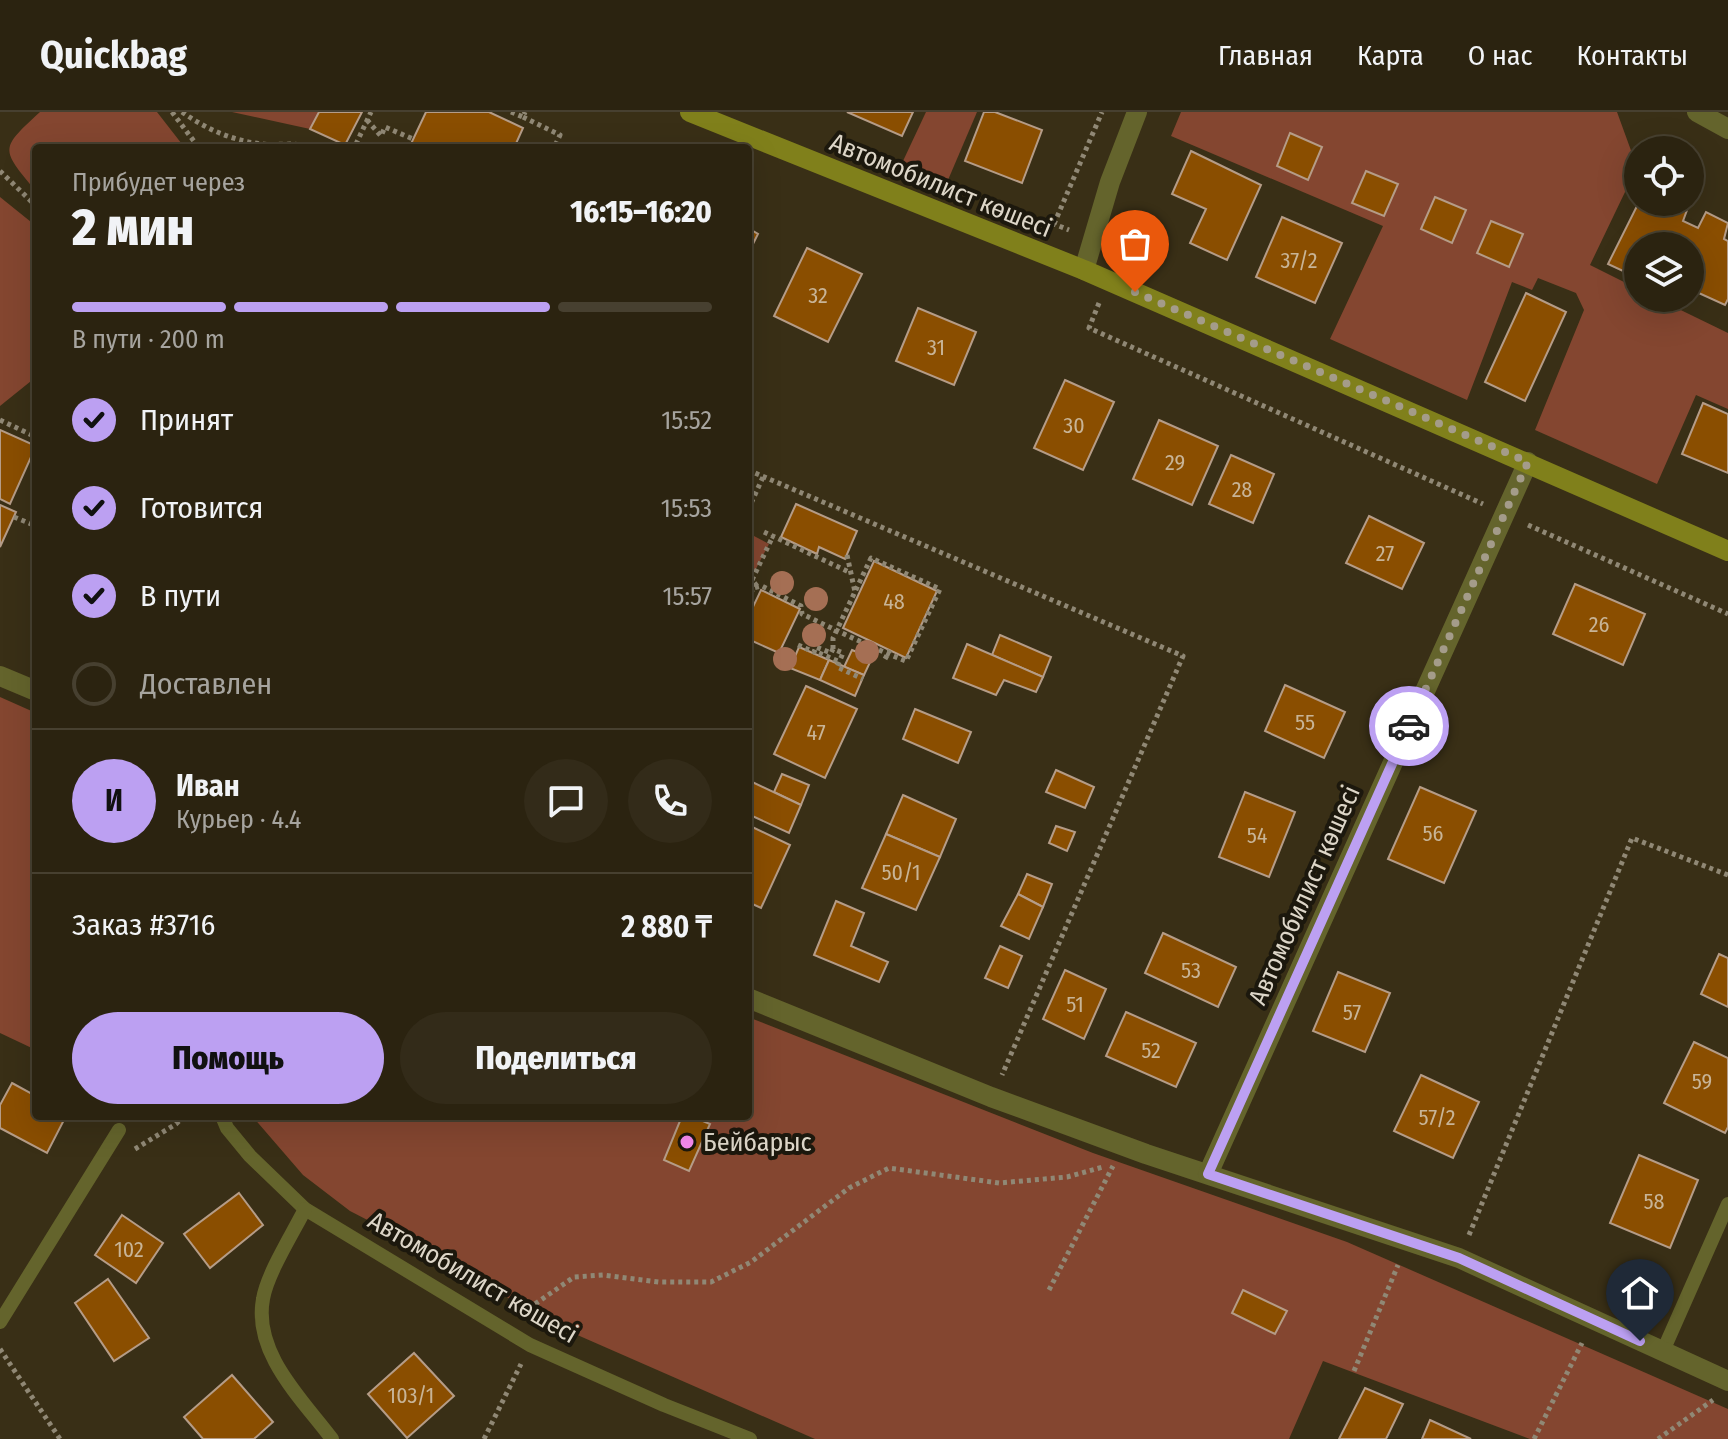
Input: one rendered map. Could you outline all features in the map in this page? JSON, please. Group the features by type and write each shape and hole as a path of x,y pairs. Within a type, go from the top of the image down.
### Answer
{"street":[{"name":"Автомобилист көшесі","path":"690,112 1084,270 1728,551"},
{"path":"1084,270 1110,182 1137,112"},
{"path":"1697,112 1728,129"},
{"name":"Автомобилист көшесі","path":"1208,1174 1528,462"},
{"path":"0,676 32,689"},
{"path":"752,1000 991,1097 1146,1154 1459,1258 1663,1351 1722,1390"}],"lane":[{"name":"Автомобилист көшесі","path":"224,1120 250,1156 305,1209 530,1345 664,1405 750,1439"},
{"path":"0,1322 119,1130"},
{"path":"1663,1351 1728,1204"},
{"path":"305,1209 263,1296 261,1323 268,1349 283,1374 332,1439"}],"path":[{"path":"172,112 196,144"},
{"path":"182,112 206,128 243,141 269,144"},
{"path":"356,144 371,112"},
{"path":"511,112 524,115 560,135 556,144"},
{"path":"1054,224 1102,112"},
{"path":"367,120 381,136 385,127 413,139"},
{"path":"0,171 32,202"},
{"path":"0,420 32,435"},
{"path":"752,472 1183,656 991,1097"},
{"path":"752,501 763,477"},
{"path":"14,517 32,524"},
{"path":"764,532 851,573"},
{"path":"773,536 752,580 757,586 801,606 802,614 837,630 888,655 906,661 940,589 871,558 855,593 837,630 833,638 831,653 816,647 814,652 798,645"},
{"path":"847,555 855,593"},
{"path":"752,594 757,586"},
{"path":"833,649 846,654 837,667 863,679"},
{"path":"819,653 840,662"},
{"path":"1459,1258 1632,838 1728,875"},
{"path":"97,1165 141,1147 180,1120"},
{"path":"505,1330 544,1295 574,1277 603,1275 659,1282 711,1282 751,1262 849,1188 889,1168 999,1183 1067,1177 1146,1154"},
{"path":"1049,1290 1114,1164"},
{"path":"1354,1371 1407,1241"},
{"path":"1534,1439 1594,1320"},
{"path":"484,1439 530,1345"},
{"path":"0,1349 60,1439"},
{"path":"1658,1439 1722,1390"}],"shaded area":[{"path":"40,112 157,112 182,144 32,144 32,186 11,157 10,149 17,134"},
{"path":"232,112 319,112 310,129"},
{"path":"926,112 977,112 948,180 903,161"},
{"path":"1181,112 1617,112 1626,136 1624,194 1590,265 1624,282 1624,312 1685,312 1728,333 1728,409 1696,395 1657,484 1535,430 1584,310 1576,293 1538,278 1532,290 1512,282 1467,400 1330,339 1383,226 1171,136"},
{"path":"0,197 32,223 32,380 0,406"},
{"path":"754,536 769,544 752,576"},
{"path":"0,697 32,711 32,1048 0,1033"},
{"path":"752,1019 1093,1153 1347,1242 1728,1409 1728,1439 1530,1439 1323,1361 1289,1439 815,1439 534,1316 478,1277 350,1211 303,1175 255,1120 752,1120"}],"building":[{"path":"319,112 362,112 346,144 310,129"},
{"path":"426,112 489,112 523,128 516,144 411,144"},
{"path":"847,112 913,112 902,136"},
{"path":"984,112 995,112 1042,130 1022,183 965,161"},
{"path":"1290,133 1322,147 1308,180 1277,166"},
{"path":"1191,151 1261,185 1227,260 1190,243 1206,209 1172,194"},
{"path":"1366,171 1398,184 1384,216 1352,203"},
{"path":"1435,197 1466,210 1452,243 1421,229"},
{"path":"1706,212 1728,223 1724,239 1728,241 1728,299 1725,305 1704,295 1704,232 1624,232 1632,216 1685,216 1683,221 1698,228"},
{"path":"1282,217 1342,243 1315,303 1256,277"},
{"path":"1491,221 1523,234 1509,267 1477,253"},
{"path":"752,230 758,234 752,246"},
{"path":"1624,232 1624,271 1608,264"},
{"path":"807,248 862,274 828,342 774,316"},
{"path":"1526,293 1566,312 1525,401 1485,382"},
{"path":"918,308 976,332 954,385 896,361"},
{"path":"1065,380 1114,402 1083,470 1034,448"},
{"path":"1703,403 1728,414 1728,473 1682,454"},
{"path":"1159,420 1218,446 1192,505 1133,479"},
{"path":"0,430 32,444 32,455 10,504 0,499"},
{"path":"1231,455 1274,474 1253,523 1209,504"},
{"path":"796,504 857,531 845,559 819,547 817,554 781,537"},
{"path":"0,505 16,512 0,547"},
{"path":"1369,516 1424,543 1402,589 1346,563"},
{"path":"874,561 937,591 906,658 843,628"},
{"path":"1575,584 1645,614 1623,665 1553,634"},
{"path":"761,590 800,609 779,653 752,641 752,609"},
{"path":"1000,635 1051,657 1043,677 992,655"},
{"path":"967,644 1043,677 1036,692 1004,680 996,695 953,678"},
{"path":"799,647 829,660 820,680 790,668"},
{"path":"852,650 872,658 864,675 844,667"},
{"path":"829,660 864,675 855,696 820,680"},
{"path":"1285,685 1345,712 1324,758 1265,731"},
{"path":"806,686 857,709 825,778 774,754"},
{"path":"915,709 971,732 958,763 903,739"},
{"path":"1056,770 1094,787 1085,808 1046,792"},
{"path":"782,774 809,785 801,805 774,792"},
{"path":"752,782 801,805 789,833 752,816"},
{"path":"1420,787 1476,811 1444,883 1388,859"},
{"path":"1245,792 1295,812 1269,877 1219,857"},
{"path":"903,795 956,819 940,857 886,834"},
{"path":"1056,826 1075,832 1067,851 1049,843"},
{"path":"752,827 790,845 761,908 752,904"},
{"path":"886,834 940,857 916,910 862,888"},
{"path":"1027,874 1052,884 1043,907 1018,894"},
{"path":"1018,894 1043,907 1029,939 1001,926"},
{"path":"836,901 864,913 851,946 888,962 879,982 814,955"},
{"path":"1163,933 1236,967 1218,1007 1145,973"},
{"path":"1000,946 1022,956 1008,988 985,978"},
{"path":"1719,954 1728,958 1728,1007 1701,994"},
{"path":"1065,970 1106,989 1084,1039 1043,1019"},
{"path":"1338,972 1390,993 1365,1052 1313,1031"},
{"path":"1126,1012 1196,1043 1176,1087 1106,1056"},
{"path":"1694,1042 1728,1058 1728,1127 1725,1133 1664,1103"},
{"path":"1421,1075 1479,1102 1453,1158 1394,1131"},
{"path":"12,1083 32,1094 32,1120 64,1120 47,1153 0,1128 0,1105"},
{"name":"Бейбарыс","path":"680,1120 700,1120 710,1124 689,1171 664,1160"},
{"path":"1639,1155 1698,1180 1670,1248 1610,1223"},
{"path":"239,1193 263,1225 210,1268 184,1234"},
{"path":"122,1215 163,1243 136,1283 95,1255"},
{"path":"108,1279 149,1338 114,1361 75,1303"},
{"path":"1243,1290 1287,1311 1275,1334 1232,1313"},
{"path":"414,1353 454,1396 407,1438 368,1394"},
{"path":"232,1375 273,1422 254,1439 203,1439 184,1417"},
{"path":"1365,1388 1403,1404 1386,1439 1339,1439"},
{"path":"1430,1420 1471,1439 1422,1439"}],"way so far":[{"path":"1135,292 1528,462 1409,726"}],"place":[{"name":"Бейбарыс","path":"687,1142"}],"route":[{"path":"1409,726 1208,1174 1459,1258 1640,1341"}]}
